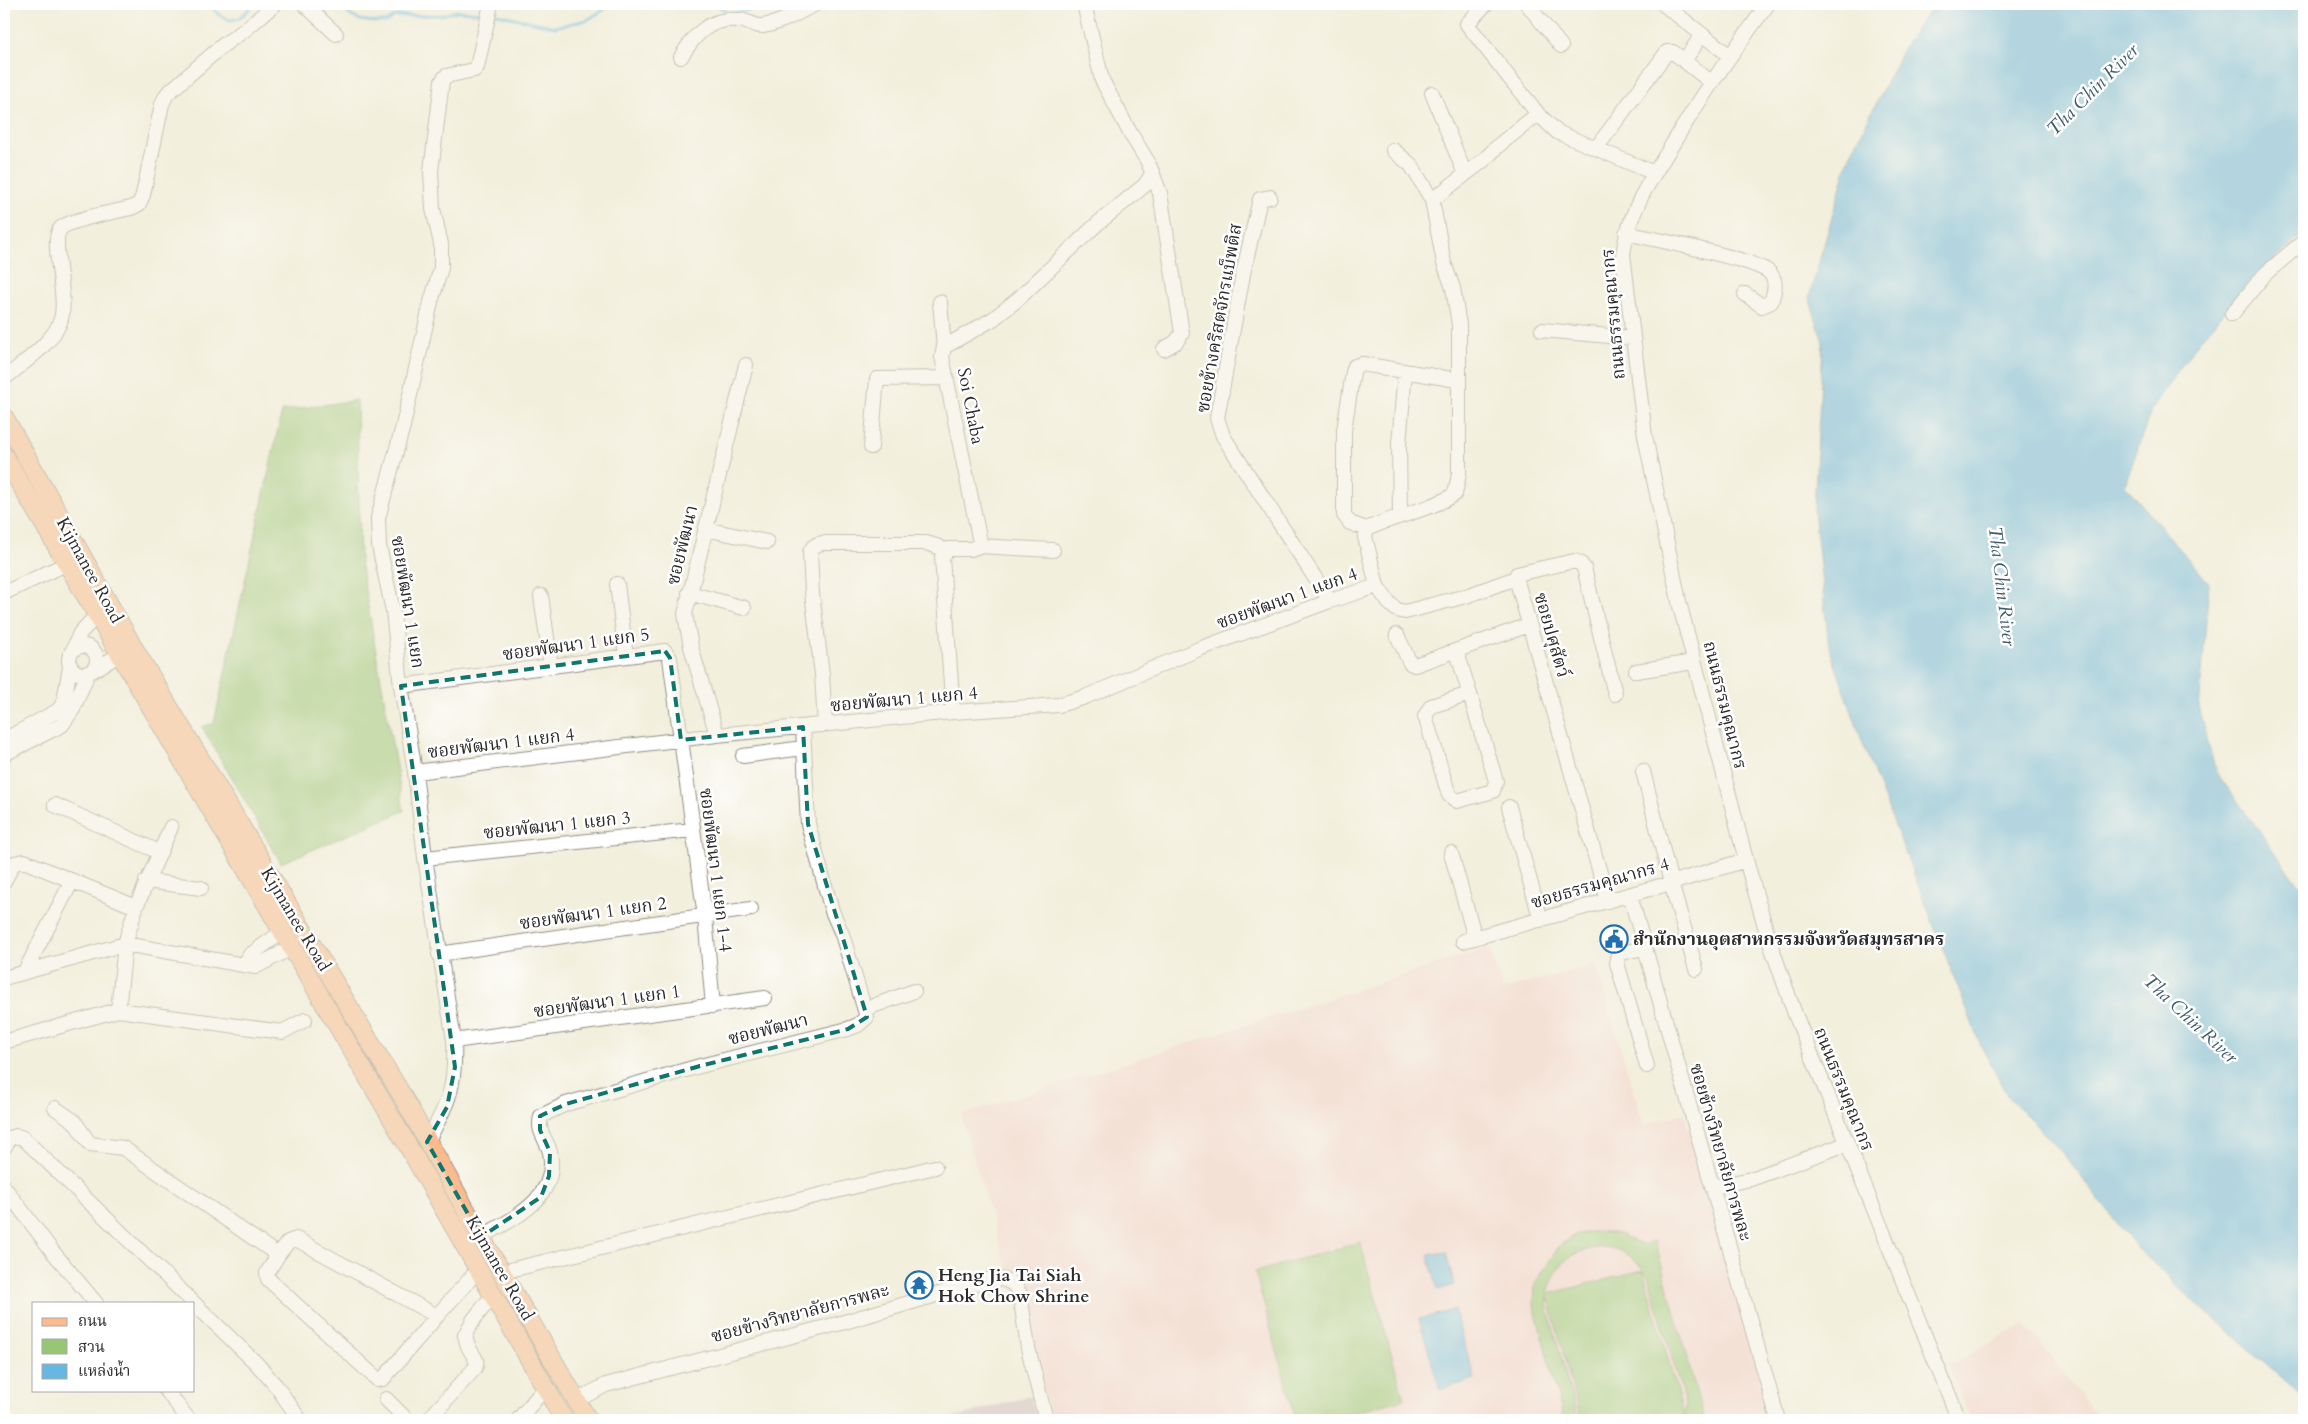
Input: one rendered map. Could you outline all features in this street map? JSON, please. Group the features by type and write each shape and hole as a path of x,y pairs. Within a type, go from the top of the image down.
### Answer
{"main road":[{"name":"Kijmanee Road","path":"4,417 134,647 428,1142 481,1237 583,1397 588,1420"},
{"name":"Kijmanee Road","path":"4,456 564,1420"}],"street":[{"path":"4,379 49,338 60,324 63,315 63,291 55,247 56,234 61,228 72,223 139,204 143,195 162,104 167,94 222,46 275,4"},
{"path":"304,4 336,34"},
{"name":"ซอยพัฒนา 1 แยก","path":"428,1142 446,1107 452,1089 455,1068 454,1040 425,858 415,772 401,686 393,611 379,546 378,518 403,426 431,302 441,268 441,244 433,210 431,171 441,88 443,79 446,76 474,70 477,67 491,4"},
{"path":"681,58 688,45 713,21 738,20 760,26 781,23 816,4"},
{"path":"1084,4 1106,89 1153,175 1160,193 1182,333 1176,342 1164,349"},
{"path":"1486,4 1467,24 1538,114 1557,132 1597,147 1654,173"},
{"path":"1527,4 1561,46"},
{"path":"1663,4 1730,56"},
{"name":"ถนนธรรมคุณากร","path":"1768,4 1712,82 1654,173 1634,210 1626,233 1623,254 1645,436 1680,606 1746,860 1769,940 1794,1014 1959,1420"},
{"path":"1684,61 1702,34"},
{"path":"1597,147 1667,52 1673,52 1712,82"},
{"path":"1432,93 1465,174"},
{"path":"1432,200 1538,114"},
{"path":"1393,150 1412,165 1432,200 1444,262 1453,288 1459,325 1457,380 1459,474 1455,494 1446,500 1400,515 1367,529 1350,523 1344,515 1344,430 1353,372 1356,366 1362,364 1457,380"},
{"name":"Soi Chaba","path":"979,546 980,537 942,356 944,347 993,319 1017,300 1096,224 1145,185 1153,175"},
{"name":"ซอยข้างคริสตจักรแบ็พติส","path":"1270,197 1260,200 1243,274 1217,418 1223,436 1330,601"},
{"path":"1626,233 1713,253 1760,267 1769,272 1775,283 1771,302 1762,306 1745,294"},
{"path":"2232,314 2265,274 2304,241"},
{"path":"940,302 944,347"},
{"path":"1542,330 1632,338"},
{"name":"ซอยพัฒนา","path":"717,735 687,630 685,614 746,365"},
{"path":"1400,515 1400,444 1405,371"},
{"path":"871,447 877,379 947,378"},
{"path":"705,529 768,542"},
{"name":"ซอยพัฒนา 1 แยก 4","path":"1367,529 1365,537 1377,586 1389,603 1397,610 1405,612 1466,596 1516,578"},
{"path":"824,725 822,674 812,593 810,552 812,548 816,544 823,543 926,542 940,547 944,552"},
{"path":"953,712 942,557 944,552 948,549 971,549 979,546 1053,550"},
{"name":"ซอยปศุสัตว์","path":"1608,901 1529,625 1516,578 1517,574 1522,571 1574,561 1580,563 1584,568 1615,694"},
{"path":"4,593 66,564"},
{"path":"617,584 626,656"},
{"name":"ซอยพัฒนา 1 แยก 4","path":"415,772 717,735 953,712 1045,707 1072,701 1199,649 1330,601 1377,586"},
{"path":"690,593 744,608"},
{"path":"541,596 551,666"},
{"path":"4,740 59,710 64,701 70,667 69,659 80,633 96,616"},
{"path":"1397,636 1410,663 1415,665 1457,652 1529,625"},
{"path":"4,754 62,725 73,709 97,661 94,652 86,647 73,650"},
{"name":"ซอยพัฒนา 1 แยก 5","path":"401,686 665,651 670,658 681,740"},
{"path":"1457,652 1470,694 1496,781 1496,787 1493,791 1457,801 1449,795 1425,716 1430,706 1470,694"},
{"path":"70,667 76,673 90,672 119,655"},
{"path":"1636,671 1694,662"},
{"path":"803,727 808,824 832,911 842,934 865,1009 914,991"},
{"name":"ซอยพัฒนา 1 แยก 1-4","path":"681,740 705,917 713,1006"},
{"path":"743,756 804,748"},
{"path":"1643,771 1671,883 1696,969"},
{"path":"55,805 159,852"},
{"path":"1509,808 1541,920"},
{"path":"118,1010 126,944 136,907 171,827"},
{"name":"ซอยพัฒนา 1 แยก 3","path":"425,858 692,830"},
{"name":"ซอยธรรมคุณากร 4","path":"1451,853 1469,939 1608,901 1746,860"},
{"path":"4,881 14,863 24,861 136,907"},
{"path":"146,881 201,888"},
{"path":"25,971 72,882"},
{"name":"ซอยข้างวิทยาลัยการพละ","path":"1630,894 1778,1420"},
{"name":"ซอยพัฒนา 1 แยก 2","path":"439,954 751,909"},
{"path":"245,964 250,955 282,932"},
{"path":"4,978 126,944 255,967 291,948"},
{"path":"1644,948 1621,953 1617,963 1647,1066"},
{"name":"ซอยพัฒนา 1 แยก 1","path":"454,1040 765,998"},
{"name":"ซอยพัฒนา","path":"481,1237 519,1216 541,1197 549,1176 550,1152 540,1130 541,1116 566,1104 700,1066 848,1029 858,1025 867,1017 865,1009"},
{"path":"4,1042 118,1010 282,1032 304,1020"},
{"path":"55,1108 74,1121 90,1144 123,1148 278,1255"},
{"path":"4,1148 10,1138 18,1136 23,1138 193,1302"},
{"path":"1712,1187 1751,1179 1846,1144"},
{"path":"502,1272 935,1167"},
{"path":"4,1187 53,1252 95,1302"},
{"path":"437,1316 296,1239 288,1242 267,1273 268,1279 378,1380 384,1379 478,1270"},
{"name":"ซอยข้างวิทยาลัยการพละ","path":"583,1397 606,1385 841,1323 987,1280 1000,1278 1016,1286 1020,1294 1028,1348 1046,1420"},
{"path":"428,1420 475,1368 476,1358 468,1348 466,1335 474,1319 493,1295"},
{"path":"195,1304 257,1364 277,1387 300,1420"},
{"path":"518,1420 545,1388"},
{"path":"168,1392 189,1420"},
{"path":"386,1399 407,1420"}],"highlighted area":[{"path":"665,651 670,658 681,740 803,727 808,824 867,1017 848,1029 700,1066 566,1104 540,1116 540,1130 550,1152 549,1176 541,1197 481,1237 427,1142 447,1107 455,1067 401,686"}],"shaded area":[{"path":"1489,948 1503,990 1596,964 1644,1125 1684,1113 1773,1420 1052,1420 961,1115"},
{"path":"2025,1324 2097,1416 2087,1420 1971,1420 1948,1366"},
{"path":"1030,1396 1037,1420 945,1420"}],"green space":[{"path":"357,400 360,561 404,811 281,863 202,727 214,723 282,411"},
{"path":"1599,1231 1620,1234 1641,1245 1655,1241 1704,1420 1581,1420 1548,1296 1547,1305 1578,1420 1564,1420 1534,1305 1535,1283 1560,1245 1577,1234","holes":["1603,1247 1611,1248 1630,1256 1640,1265 1649,1278 1685,1403 1685,1419 1643,1270 1548,1294 1556,1273 1566,1260 1582,1251"]},
{"path":"1360,1242 1404,1399 1328,1420 1296,1420 1255,1272"}],"water":[{"name":"Tha Chin River","path":"1934,4 2304,4 2304,233 2243,289 2195,346 2151,410 2125,485 2209,583 2199,711 2216,772 2304,892 2304,1398 2196,1303 2136,1247 2060,1150 2007,1095 1981,1046 1866,752 1829,647 1814,510 1823,342 1809,297 1849,158 1904,47"},
{"path":"1446,1252 1454,1285 1438,1290 1428,1255"},
{"path":"1454,1310 1475,1379 1440,1390 1419,1319"}],"waterway":[{"path":"210,4 219,15 230,20 240,18 254,4"},
{"path":"338,4 351,16 360,20 374,22 386,22 395,16 442,15 457,11 484,13"},
{"path":"493,13 555,27 587,20 605,9 606,4"},
{"path":"715,4 730,14 779,4"}],"place":[{"name":"สำนักงานอุตสาหกรรมจังหวัดสมุทรสาคร","path":"1614,939"},
{"name":"Heng Jia Tai Siah Hok Chow Shrine","path":"919,1285"}]}
